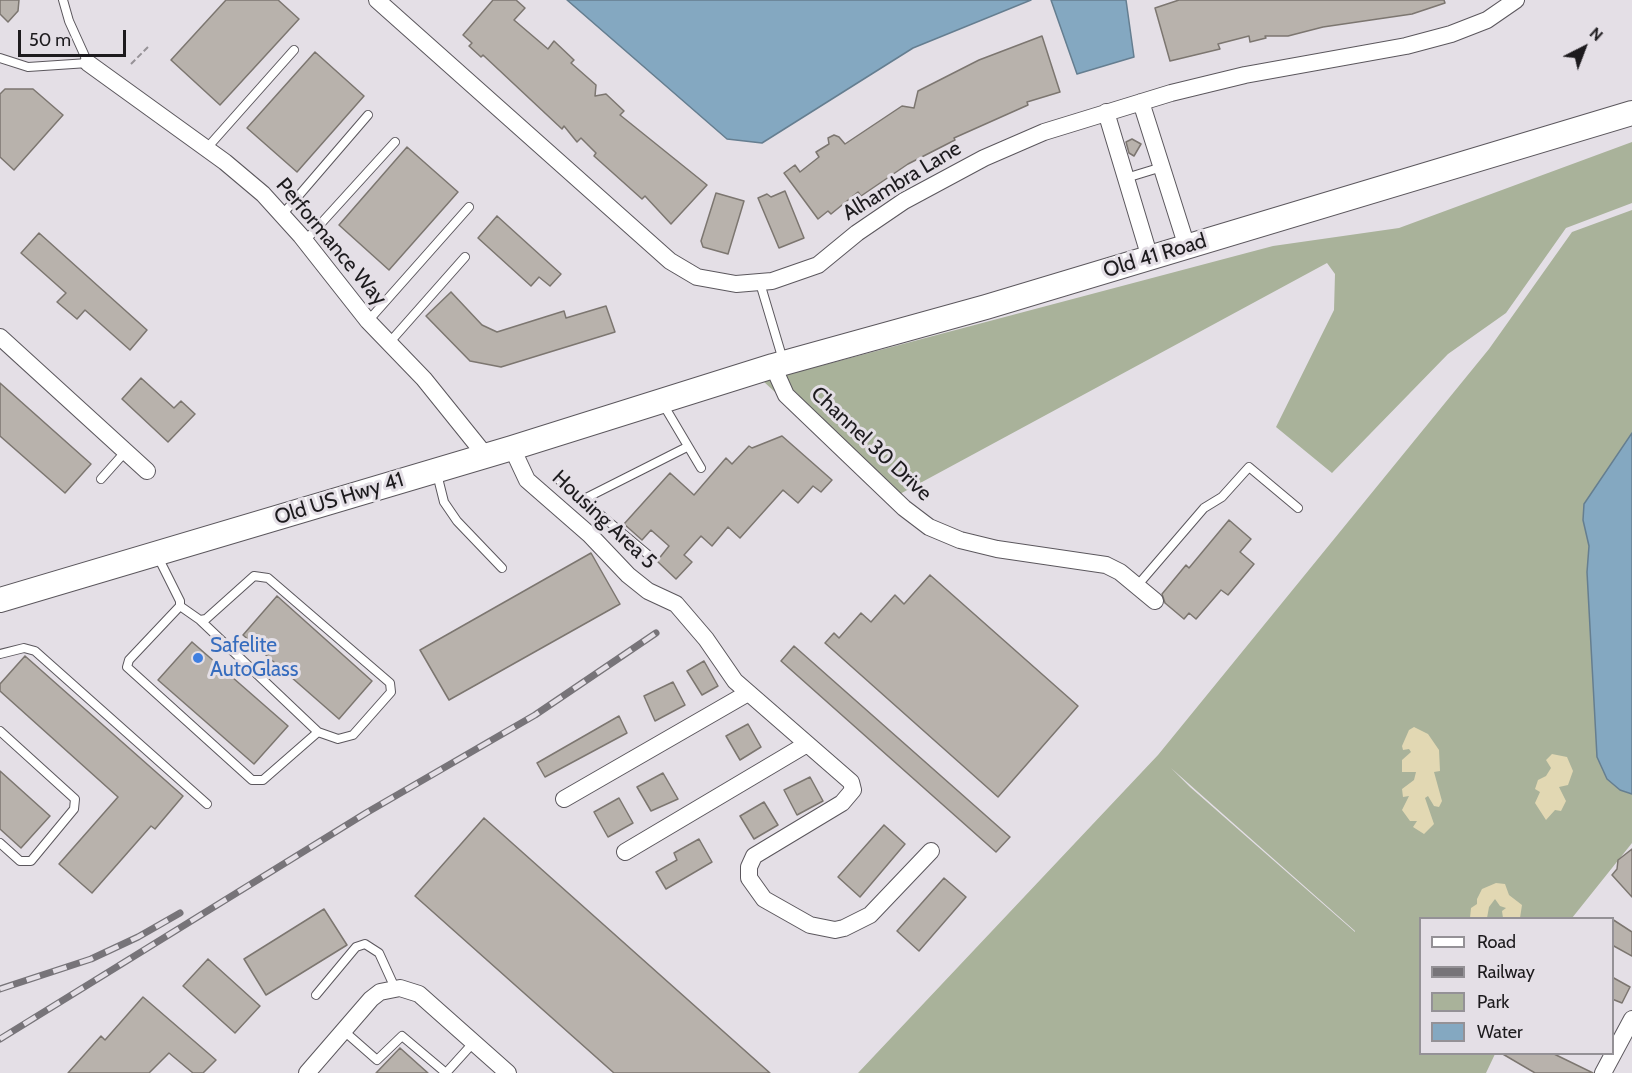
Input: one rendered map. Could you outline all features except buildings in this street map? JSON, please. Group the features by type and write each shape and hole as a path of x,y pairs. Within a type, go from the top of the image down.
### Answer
{"street":[{"name":"Alhambra Lane","path":"376,0 670,261 697,277 736,285 786,278 818,265 857,233 904,201 984,158 1044,132 1141,102 1245,75 1406,46 1451,34 1487,20 1509,2"},
{"name":"Performance Way","path":"88,63 245,178 305,241 368,321 424,379 486,456"},
{"path":"1141,102 1187,247"},
{"path":"1106,112 1150,258"},
{"name":"Old 41 Road","path":"669,398 1150,258 1632,113"},
{"path":"0,337 147,471"},
{"name":"Channel 30 Drive","path":"779,365 786,395 904,508 929,526 960,540 997,549 1106,565 1137,585 1155,601"},
{"name":"Old US Hwy 41","path":"0,600 486,456 669,398"},
{"name":"Housing Area 5","path":"512,448 527,480 590,535 648,591 676,604 706,639 725,670 748,693 851,782 853,790 842,803 754,856 749,867 749,878 764,899 810,925 835,930 844,928 870,915 932,851"},
{"path":"564,799 748,693"},
{"path":"625,852 807,744"},
{"path":"307,1073 371,999 380,992 395,988 419,994 508,1073"},
{"path":"1614,1053 1632,1019"},
{"path":"1603,1073 1613,1055"}],"lane":[{"path":"0,58 28,67 88,63 69,21 63,0"},
{"path":"207,148 294,50"},
{"path":"282,215 368,115"},
{"path":"305,241 395,142"},
{"path":"1126,178 1162,167"},
{"path":"368,321 469,207"},
{"path":"389,343 465,257"},
{"path":"760,283 779,365"},
{"path":"669,398 687,447 701,468"},
{"path":"584,499 687,447"},
{"path":"101,479 126,451"},
{"path":"1137,585 1204,508 1222,497 1249,467 1298,508"},
{"path":"436,471 444,502 457,521 502,568"},
{"path":"559,480 652,558"},
{"path":"156,554 180,601 180,606 129,660 129,670 252,780 263,780 318,732"},
{"path":"180,606 200,620 318,732 338,739 353,735 391,692 390,683 263,576 254,576 207,619 200,620"},
{"path":"0,654 24,648 35,651 207,804"},
{"path":"0,731 75,799 74,809 31,861 20,861 0,843"},
{"path":"316,995 356,946 365,944 379,953 395,988"},
{"path":"344,1031 377,1060 402,1036 446,1073 474,1042"}],"path":[{"path":"131,64 148,47"}],"green space":[{"path":"1632,142 1632,203 1566,228 1506,313 1448,354 1332,473 1276,427 1334,310 1335,274 1327,263 898,495 854,465 763,381 1273,246 1399,228"},
{"path":"1632,210 1632,843 1573,917 1419,917 1419,1055 1495,1055 1486,1073 858,1073 1158,755 1489,349 1572,232","holes":["1171,768 1355,931 1190,787"]}],"sand":[{"path":"1414,727 1428,734 1439,750 1440,771 1434,772 1442,801 1439,807 1434,806 1428,796 1425,798 1434,824 1424,834 1413,827 1417,821 1410,821 1402,810 1409,796 1403,797 1402,789 1414,780 1416,772 1402,772 1402,760 1411,752 1409,749 1403,750 1402,746 1409,730"},
{"path":"1552,754 1567,757 1573,771 1568,785 1559,787 1566,801 1561,811 1555,810 1546,820 1535,803 1540,792 1535,789 1538,780 1546,776 1551,768 1546,760"},
{"path":"1496,883 1505,884 1509,895 1522,905 1520,917 1503,917 1502,911 1506,908 1500,906 1495,899 1489,907 1487,917 1470,917 1471,908 1477,904 1482,889"}],"water":[{"path":"567,0 1031,0 913,48 762,143 727,139"},
{"path":"1051,0 1126,0 1134,57 1077,74"},
{"path":"1632,433 1632,794 1620,790 1607,779 1597,757 1587,572 1589,546 1583,520 1584,504"}],"railway":[{"path":"0,1039 366,813 535,715 656,633"},
{"path":"0,989 91,959 138,937 180,913"}],"place":[{"name":"Safelite AutoGlass","path":"198,658"}]}
